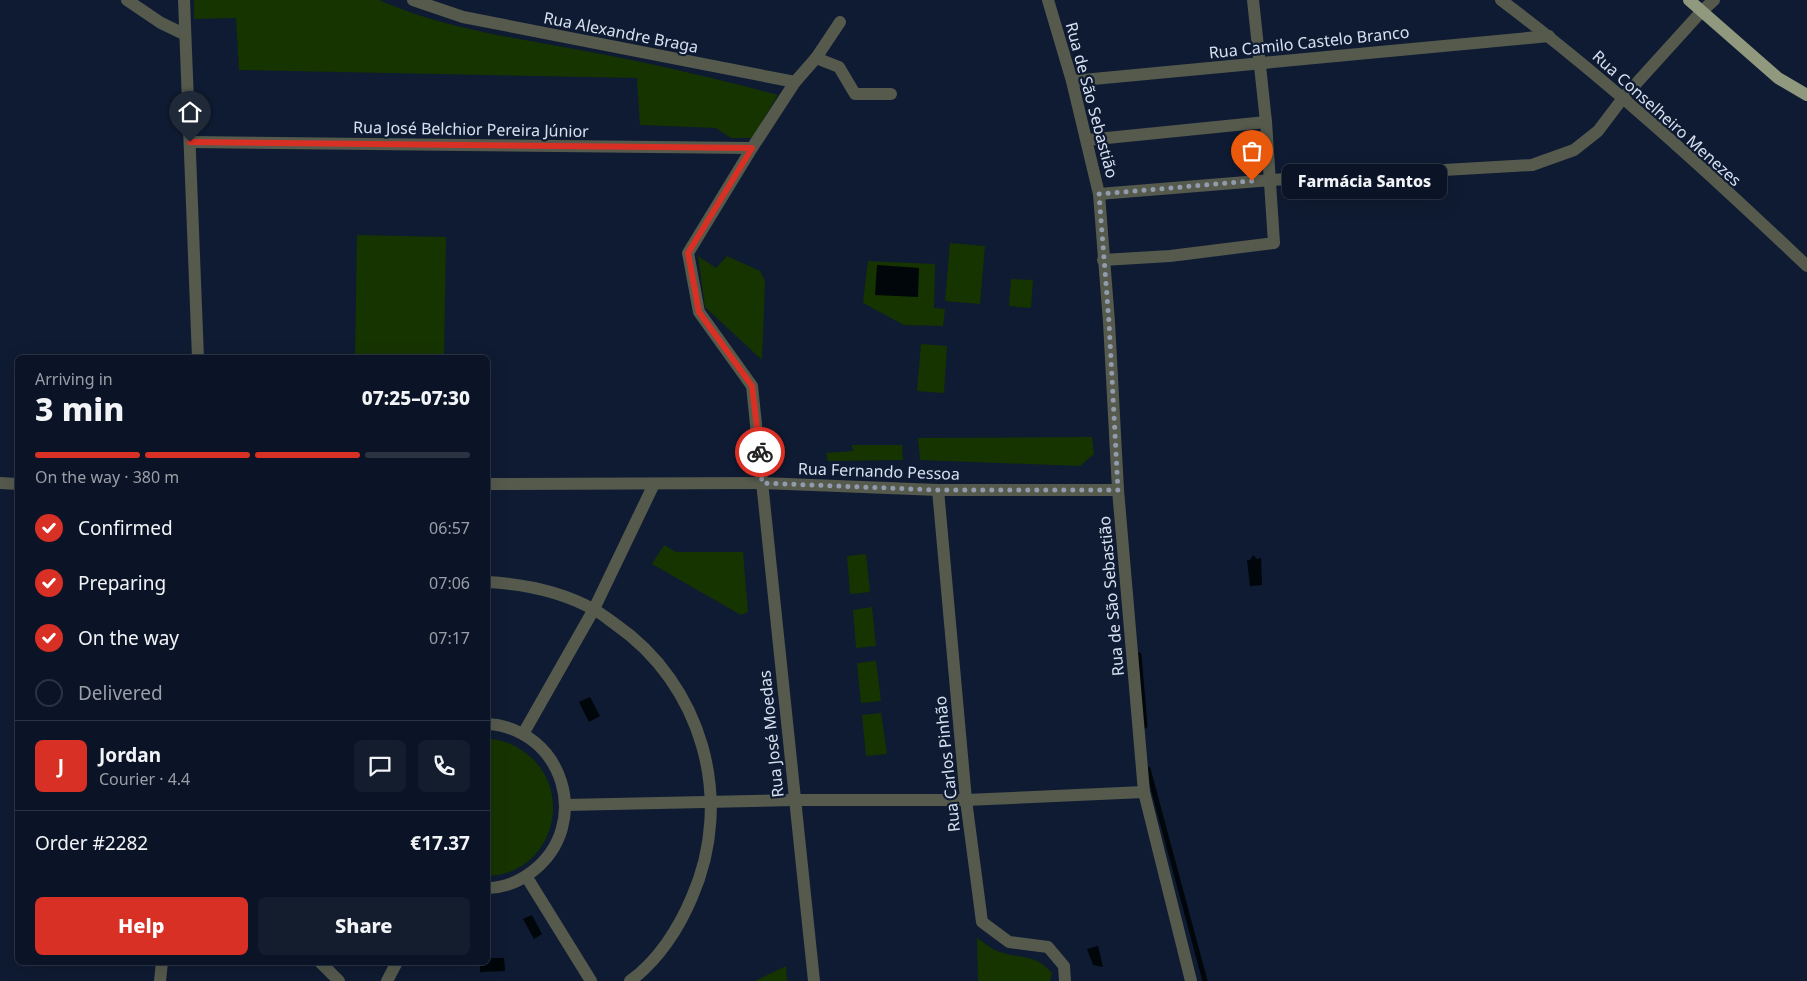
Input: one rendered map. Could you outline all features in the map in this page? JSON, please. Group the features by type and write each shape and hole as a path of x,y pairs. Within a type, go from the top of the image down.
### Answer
{"main road":[{"path":"1689,0 1778,78 1807,95"}],"street":[{"path":"127,0 184,34"},
{"path":"184,0 198,355"},
{"name":"Rua Alexandre Braga","path":"414,0 463,17 795,82"},
{"name":"Rua de São Sebastião","path":"1048,0 1088,140 1099,194 1118,490 1144,792 1191,981"},
{"path":"1104,260 1170,256 1274,243 1266,122 1258,64 1253,0"},
{"name":"Rua Conselheiro Menezes","path":"1501,0 1549,36 1623,98 1807,266"},
{"path":"1099,194 1270,180 1532,165 1574,150 1598,131 1623,98 1714,0"},
{"name":"Rua José Moedas","path":"814,981 752,386 699,312 688,253 795,82 816,58 840,22"},
{"name":"Rua Camilo Castelo Branco","path":"1072,82 1549,36"},
{"path":"816,58 839,67 855,94 891,94"},
{"path":"1088,140 1266,122"},
{"name":"Rua José Belchior Pereira Júnior","path":"190,142 752,148"},
{"path":"0,483 15,484"},
{"name":"Rua Fernando Pessoa","path":"490,484 762,483 938,490 1118,490"},
{"path":"523,734 594,609 654,484"},
{"name":"Rua Carlos Pinhão","path":"938,490 966,800 982,922 1010,942 1048,948 1064,966 1065,981"},
{"path":"490,582 520,584 558,594 594,609 633,636 665,670 690,710 705,754 712,803 710,840 700,879 684,916 662,948 630,981"},
{"path":"490,724 507,727 523,734 537,744 557,770 563,786 565,805 564,820 559,837 551,852 540,866 511,884 490,888"},
{"path":"565,805 794,800 966,800 1144,792"},
{"path":"526,876 590,981"},
{"path":"160,981 162,965"},
{"path":"323,965 339,981"},
{"path":"387,981 395,965"}],"green space":[{"path":"194,0 379,0 429,18 480,31 658,66 778,95 752,138 731,138 716,128 640,125 637,78 239,70 236,18 194,19"},
{"path":"357,235 446,237 444,355 355,355"},
{"path":"950,243 985,246 980,304 945,301"},
{"path":"698,256 716,268 727,256 760,271 765,281 762,360 705,307"},
{"path":"868,261 935,264 934,308 945,309 943,326 904,325 863,303"},
{"path":"1011,279 1033,280 1031,308 1009,306"},
{"path":"921,344 947,346 944,393 917,391"},
{"path":"1092,437 1094,454 1080,466 920,460 918,438"},
{"path":"852,445 902,445 903,460 828,461 826,453 853,451"},
{"path":"664,545 676,552 743,552 748,612 741,615 652,564"},
{"path":"866,554 870,592 850,594 847,556"},
{"path":"872,607 876,646 856,648 853,610"},
{"path":"876,661 881,701 861,703 857,663"},
{"path":"881,713 887,754 866,756 862,715"},
{"path":"490,739 502,741 523,751 540,767 550,786 553,806 550,827 542,845 529,861 511,872 490,876"},
{"path":"977,938 997,951 1040,962 1052,973 1050,981 978,981"},
{"path":"786,966 787,981 755,981"}],"shaded area":[{"path":"877,265 919,268 918,297 875,295"},
{"path":"1253,555 1257,559 1261,558 1262,585 1250,586 1247,560 1250,560"},
{"path":"590,697 600,716 589,722 579,702"},
{"path":"532,915 542,934 534,939 523,919"},
{"path":"1098,946 1103,967 1093,965 1087,949"},
{"path":"490,958 504,958 505,971 480,972 480,965 490,965"}],"waterway":[{"path":"1139,655 1145,726"},
{"path":"1148,769 1205,981"}],"way so far":[{"path":"760,452 762,483 938,490 1118,490 1109,322 1099,194 1252,181"}],"place":[{"name":"Farmácia Santos","path":"1252,181"}],"route":[{"path":"190,142 752,148 688,253 699,312 752,386 760,452"}]}
